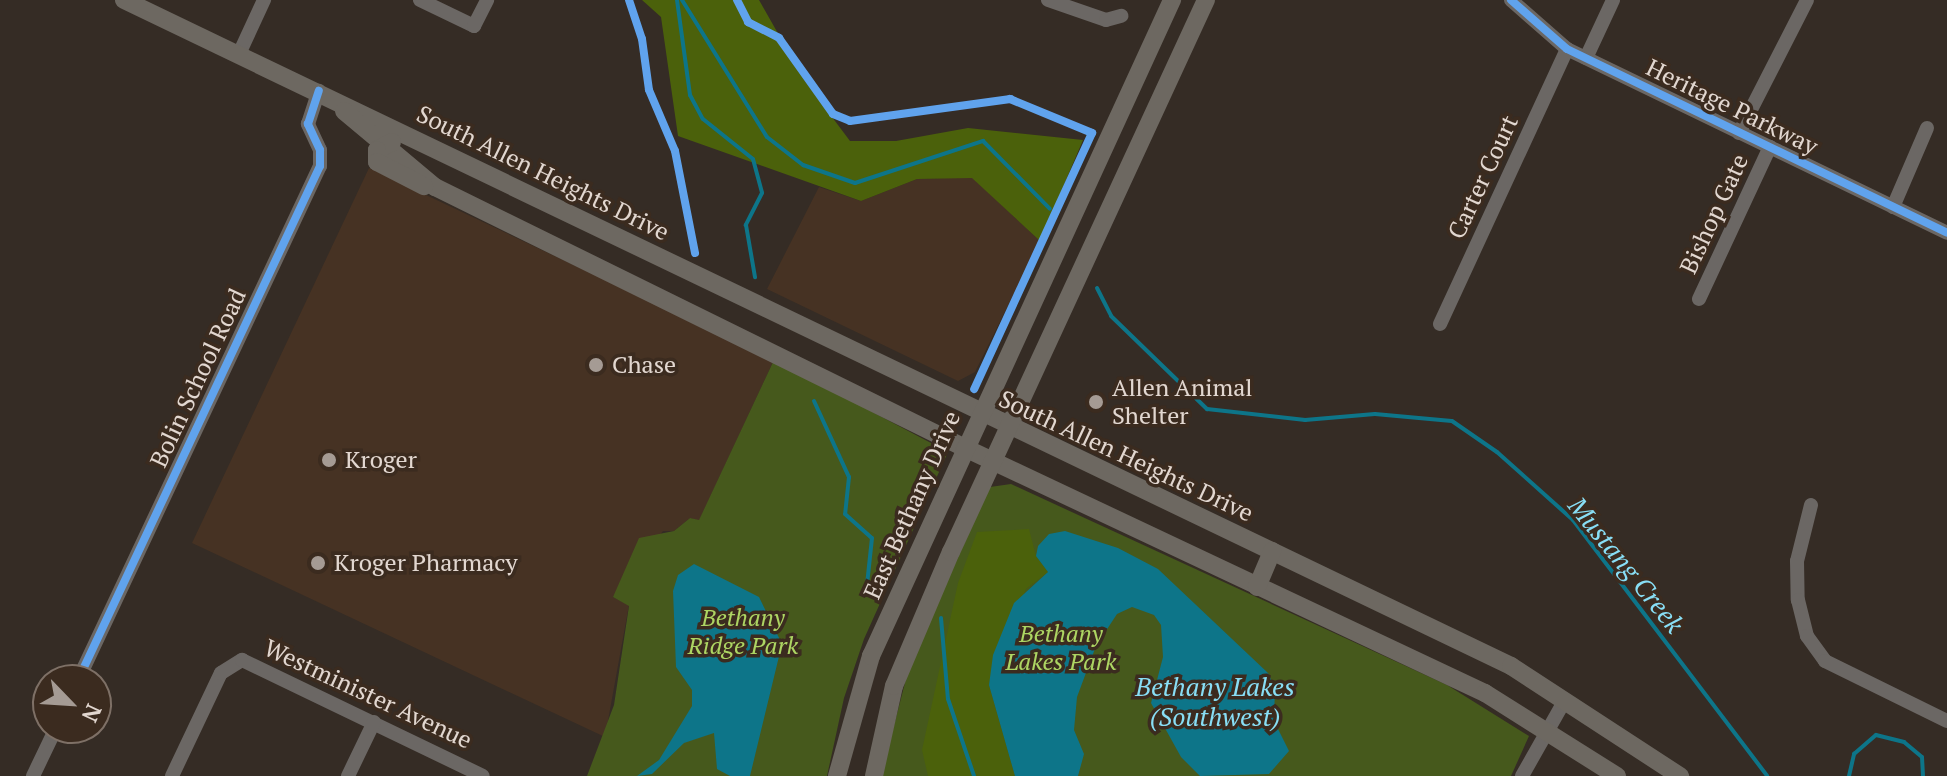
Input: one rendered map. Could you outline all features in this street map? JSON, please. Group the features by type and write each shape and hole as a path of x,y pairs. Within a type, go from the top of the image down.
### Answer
{"main road":[{"name":"South Allen Heights Drive","path":"124,0 488,172 980,413 1511,666 1680,776"},
{"name":"East Bethany Drive","path":"837,776 871,656 1172,0"},
{"path":"874,776 894,686 993,461 1206,0"},
{"name":"South Allen Heights Drive","path":"321,92 435,187 681,305 965,448 1485,693 1547,729 1617,776"},
{"path":"384,145 402,142 465,168 488,172"},
{"path":"681,305 695,274"},
{"path":"1257,587 1272,551"}],"street":[{"path":"239,54 264,0"},
{"path":"420,0 474,26 487,0"},
{"path":"1048,0 1106,20 1121,16"},
{"name":"Heritage Parkway","path":"1511,0 1567,49 1947,233"},
{"path":"1586,58 1613,0"},
{"path":"1739,133 1807,0"},
{"name":"Carter Court","path":"1440,324 1567,49"},
{"name":"Bolin School Road","path":"86,664 320,166 320,150 308,124 321,92"},
{"path":"1893,207 1927,128"},
{"name":"Bishop Gate","path":"1699,299 1770,147"},
{"path":"1811,505 1797,561 1798,600 1807,636 1835,667 1947,721"},
{"name":"Westminister Avenue","path":"172,776 217,679 232,662 247,661 483,776"},
{"path":"1522,776 1565,700"},
{"path":"348,776 374,722"},
{"path":"33,776 48,744"}],"shaded area":[{"path":"369,168 774,360 699,521 690,518 674,531 663,531 613,597 629,605 605,737 192,543"},
{"path":"972,177 1040,241 975,372 958,381 767,289 819,187 861,201 917,179"}],"green space":[{"path":"642,0 759,0 805,81 850,141 896,141 968,128 1083,140 1040,241 972,178 917,179 861,201 678,136 661,17"},
{"name":"Bethany Ridge Park","path":"774,360 948,452 864,639 844,698 827,776 587,776 614,705 629,606 613,597 639,538 674,531 690,518 699,520"},
{"name":"Bethany Lakes Park","path":"1011,484 1447,685 1529,736 1511,776 881,776 907,675 948,579 990,487"},
{"path":"1029,529 1036,556 1048,572 1026,589 989,685 1015,776 928,776 922,750 958,583 977,532"}],"water":[{"name":"Bethany Lakes (Southwest)","path":"1065,531 1118,548 1158,569 1268,673 1275,688 1274,721 1289,751 1269,774 1200,776 1181,757 1151,703 1163,657 1161,625 1154,615 1132,607 1117,614 1096,646 1077,697 1074,730 1084,754 1078,776 1015,776 989,685 993,655 1014,603 1048,572 1036,556 1038,546 1049,534"},
{"path":"694,564 759,597 782,644 750,776 730,776 717,769 714,733 684,743 652,774 637,776 659,760 692,706 692,690 676,667 673,591 678,575"}],"waterway":[{"path":"677,0 690,95 703,119 753,159 762,193 746,225 755,277"},
{"name":"Mustang Creek","path":"682,0 767,137 803,165 855,183 983,141 1050,209"},
{"name":"Mustang Creek","path":"1097,288 1111,316 1207,409 1305,420 1375,414 1452,421 1497,452 1573,520 1767,776"},
{"path":"814,401 849,477 845,514 872,538 867,585"},
{"path":"941,618 948,699 974,776"},
{"name":"Mustang Creek","path":"1849,776 1854,754 1876,735 1904,742 1922,757 1923,776"}],"cycle path":[{"path":"629,0 642,39 649,90 675,151 695,253"},
{"path":"737,0 748,22 779,38 833,114 850,121 1010,99 1092,133 974,389"},
{"path":"1511,0 1567,49 1947,233"},
{"path":"86,664 320,166 320,150 308,124 319,91"}],"place":[{"name":"Chase","path":"596,365"},
{"name":"Allen Animal Shelter","path":"1096,402"},
{"name":"Kroger","path":"329,460"},
{"name":"Kroger Pharmacy","path":"318,563"}]}
